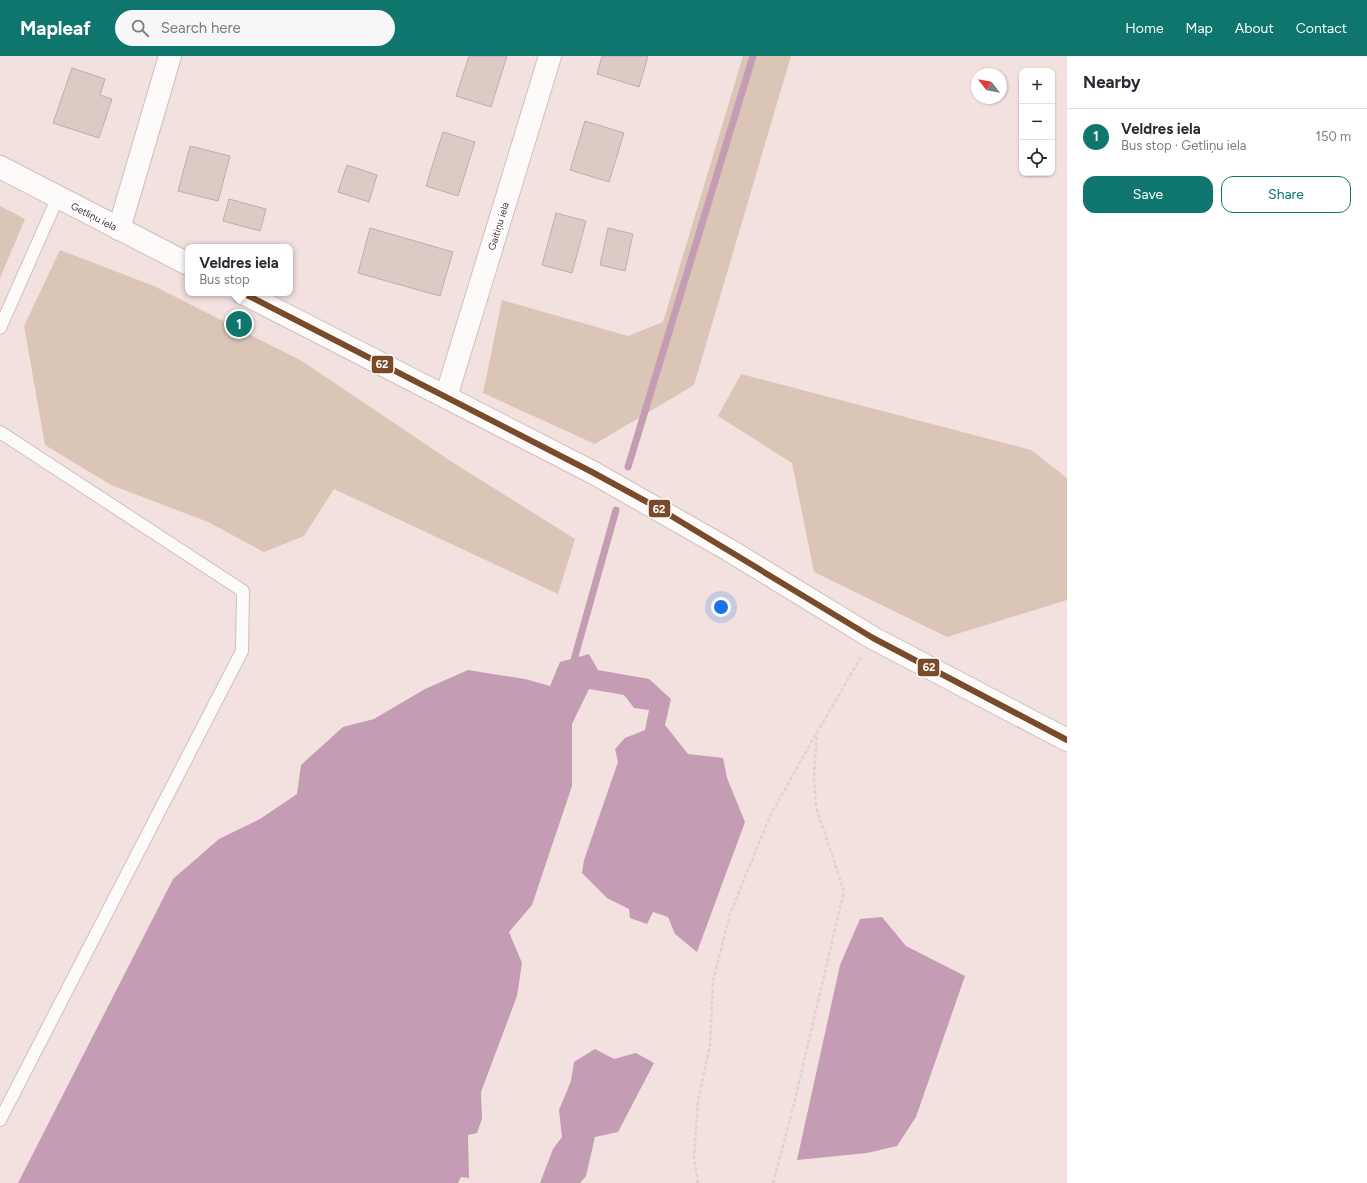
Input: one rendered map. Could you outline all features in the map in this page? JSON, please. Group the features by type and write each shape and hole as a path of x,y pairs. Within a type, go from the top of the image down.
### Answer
{"street":[{"path":"119,228 170,56"},
{"name":"Gaitiņu iela","path":"446,396 550,56"},
{"name":"Getliņu iela","path":"0,167 185,262"},
{"path":"249,296 592,472 729,550 873,638 1067,740"}],"lane":[{"path":"0,328 58,197"},
{"path":"0,432 242,591 242,651 0,1120"}],"path":[{"path":"698,1183 694,1158 698,1100 710,1046 713,981 730,914 770,816 873,638"},
{"path":"773,1183 794,1104 844,891 816,807 814,776 817,733"}],"shaded area":[{"path":"743,56 791,56 694,385 595,444 483,393 502,300 628,336 663,322"},
{"path":"0,206 25,219 0,278"},
{"path":"60,250 154,286 302,361 449,460 575,539 558,594 334,489 304,536 264,552 208,522 111,485 45,445 24,326"},
{"path":"741,374 1031,450 1067,478 1067,600 947,637 814,572 792,463 718,416"},
{"path":"589,654 598,670 649,679 671,699 665,725 688,754 723,758 727,778 745,822 697,952 675,934 668,917 653,912 647,924 630,918 629,909 607,898 582,873 584,860 618,762 615,749 625,738 645,730 649,710 634,708 624,695 589,689 572,724 572,786 532,905 509,932 522,963 517,996 481,1092 482,1119 477,1133 468,1135 469,1178 461,1177 458,1183 18,1183 173,879 219,839 260,819 297,794 301,765 343,727 374,719 425,689 468,670 525,679 550,686 560,662"},
{"path":"882,917 906,946 965,976 916,1117 897,1146 867,1153 797,1160 840,965 860,919"},
{"path":"595,1049 614,1059 636,1053 654,1063 618,1132 595,1137 586,1176 580,1183 540,1183 553,1149 562,1137 559,1110 571,1081 574,1062"}],"building":[{"path":"469,56 507,56 491,107 456,96"},
{"path":"602,56 648,56 639,87 597,74"},
{"path":"72,68 105,79 100,95 112,99 99,138 53,123"},
{"path":"585,121 624,133 609,182 570,170"},
{"path":"443,132 475,142 458,196 426,186"},
{"path":"190,146 230,156 218,201 178,191"},
{"path":"347,165 377,175 369,202 338,192"},
{"path":"229,199 266,209 260,231 223,221"},
{"path":"556,213 586,221 572,273 542,265"},
{"path":"370,228 453,252 440,296 358,273"},
{"path":"608,228 633,234 625,271 600,265"}],"waterway":[{"path":"628,467 753,56"},
{"path":"572,667 616,510"}],"transit line":[{"name":"62","path":"249,296 592,472 658,508 873,638 1067,740"}],"place":[{"name":"Veldres iela","path":"239,324"}]}
